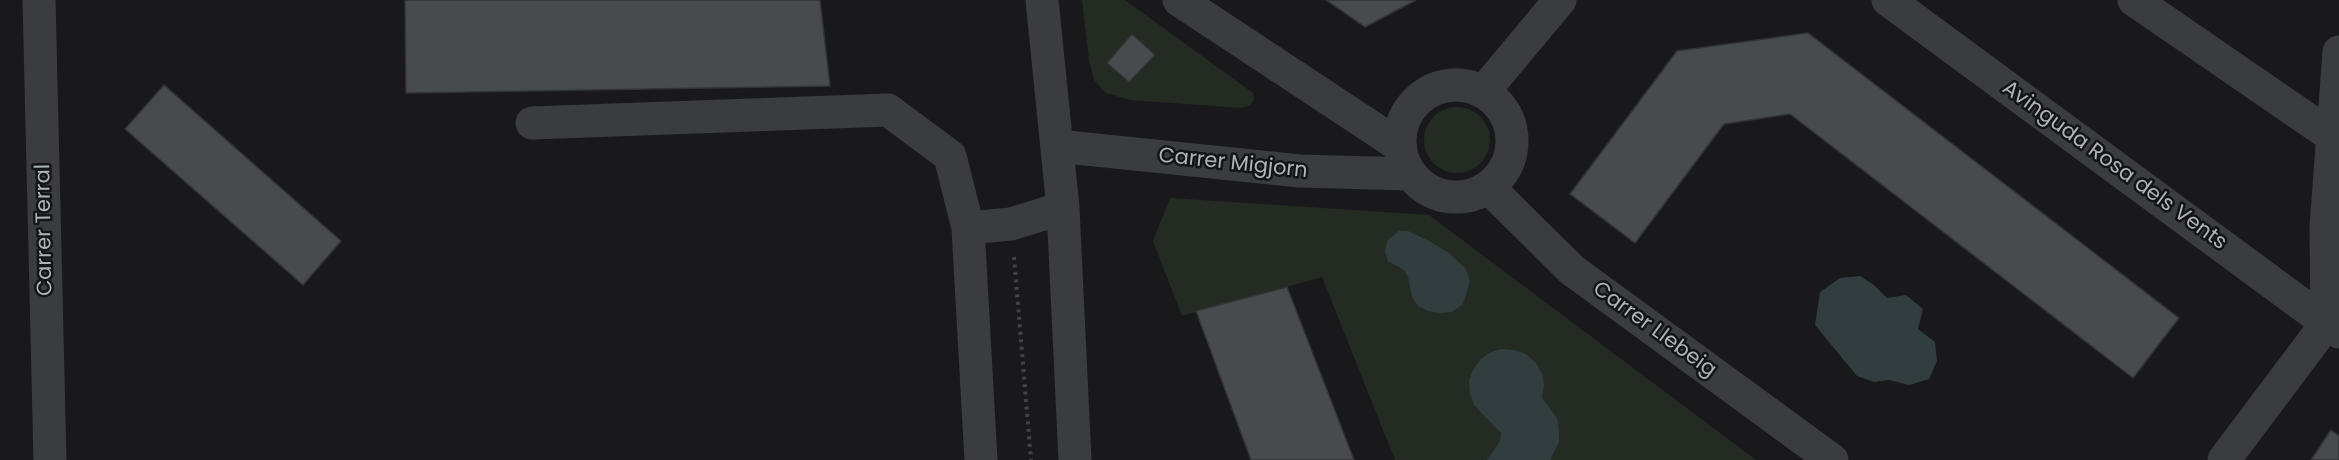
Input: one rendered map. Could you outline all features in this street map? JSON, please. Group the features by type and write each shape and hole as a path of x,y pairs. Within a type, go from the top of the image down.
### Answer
{"street":[{"name":"Carrer Terral","path":"39,0 50,460"},
{"path":"1042,0 1063,208 1074,460"},
{"path":"1179,0 1405,160 1423,186 1438,195 1455,197 1473,195 1488,187 1502,174 1510,157 1513,138 1509,120 1498,104 1484,92 1467,86 1450,85 1433,89 1418,98 1407,112 1401,128 1405,160"},
{"path":"1484,92 1560,0"},
{"name":"Avinguda Rosa dels Vents","path":"1888,0 2333,327"},
{"path":"2134,0 2335,138"},
{"path":"2224,460 2333,327 2326,227 2335,138 2339,52"},
{"path":"532,123 888,110 950,156 968,228 981,460"},
{"name":"Carrer Migjorn","path":"1057,146 1300,171 1405,160"},
{"name":"Carrer Llebeig","path":"1488,187 1572,270 1832,460"},
{"path":"968,228 1011,224 1063,208"}],"path":[{"path":"1011,224 1031,460"}],"shaded area":[{"path":"1082,0 1125,0 1253,93 1254,100 1249,106 1242,108 1130,100 1106,93 1094,80 1089,59"},
{"path":"1457,107 1470,109 1485,122 1490,140 1488,153 1475,168 1457,173 1444,171 1429,158 1424,140 1426,127 1439,112"},
{"path":"1170,198 1429,215 1756,460 1395,460 1322,277 1182,316 1153,241"},
{"path":"1399,231 1408,231 1431,242 1449,253 1466,269 1470,281 1463,304 1452,312 1440,313 1418,306 1412,297 1408,277 1404,270 1388,261 1385,252 1387,241"},
{"path":"1860,276 1874,285 1887,298 1906,295 1923,309 1918,329 1935,342 1937,361 1929,379 1909,385 1889,380 1874,382 1857,376 1815,325 1820,292 1840,278"},
{"path":"1501,349 1526,354 1536,363 1542,374 1544,386 1542,398 1557,418 1559,430 1559,442 1550,460 1487,460 1500,441 1501,433 1474,405 1469,381 1480,360 1489,353"}],"building":[{"path":"405,0 820,0 830,86 406,93"},
{"path":"1326,0 1416,0 1365,27"},
{"path":"1808,33 2179,318 2133,378 1790,114 1724,124 1635,243 1570,194 1677,51"},
{"path":"1132,34 1155,55 1129,82 1107,63"},
{"path":"164,85 341,241 303,285 125,129"},
{"path":"1287,287 1354,460 1251,460 1196,311"},
{"path":"2331,430 2339,436 2339,460 2311,460"}]}
